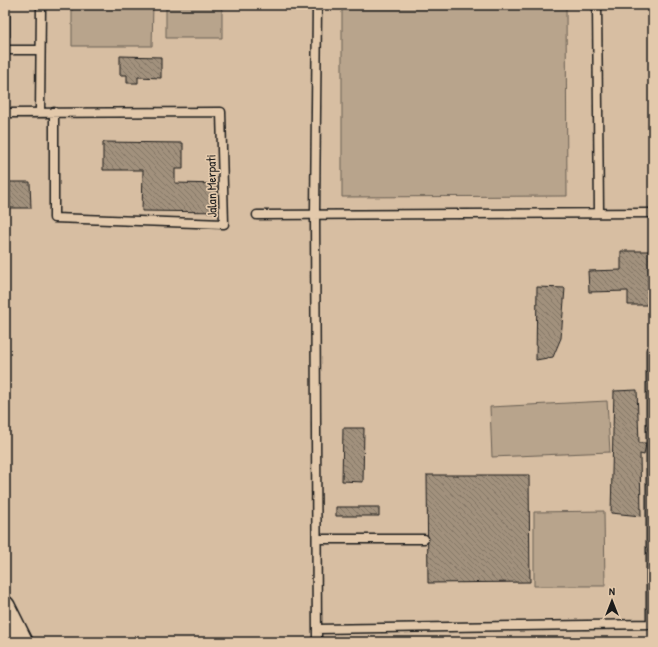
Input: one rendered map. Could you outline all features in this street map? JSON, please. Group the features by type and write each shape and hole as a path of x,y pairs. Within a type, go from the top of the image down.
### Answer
{"street":[{"path":"5,606 23,642"}],"lane":[{"path":"40,112 41,5"},
{"path":"317,5 315,213 317,642"},
{"path":"597,5 599,213"},
{"path":"5,50 40,50"},
{"name":"Jalan Merpati","path":"5,113 40,112 54,112 221,112 224,224 54,218 54,112"},
{"path":"257,215 315,213 653,213"},
{"path":"317,629 652,624 651,350"},
{"path":"317,540 424,539"}],"shaded area":[{"path":"72,5 153,5 152,46 72,46"},
{"path":"166,5 222,5 222,38 166,38"},
{"path":"342,5 566,5 567,196 342,197"},
{"path":"607,401 610,452 492,457 490,407"},
{"path":"604,511 605,586 534,586 534,512"}],"building":[{"path":"5,13 10,13 10,37 5,37"},
{"path":"120,56 161,57 161,78 138,77 138,83 127,83 127,75 120,75"},
{"path":"103,142 183,143 183,169 175,169 175,183 222,184 222,212 142,211 143,170 103,170"},
{"path":"5,182 30,182 31,208 5,208"},
{"path":"621,251 653,251 653,305 628,305 628,291 589,292 588,271 621,270"},
{"path":"537,287 565,288 561,338 553,357 536,360"},
{"path":"637,390 639,443 646,443 644,455 640,454 641,516 611,513 614,391"},
{"path":"343,428 364,428 363,482 342,481"},
{"path":"427,475 529,475 530,582 428,583"},
{"path":"336,507 379,507 379,516 336,516"}]}
